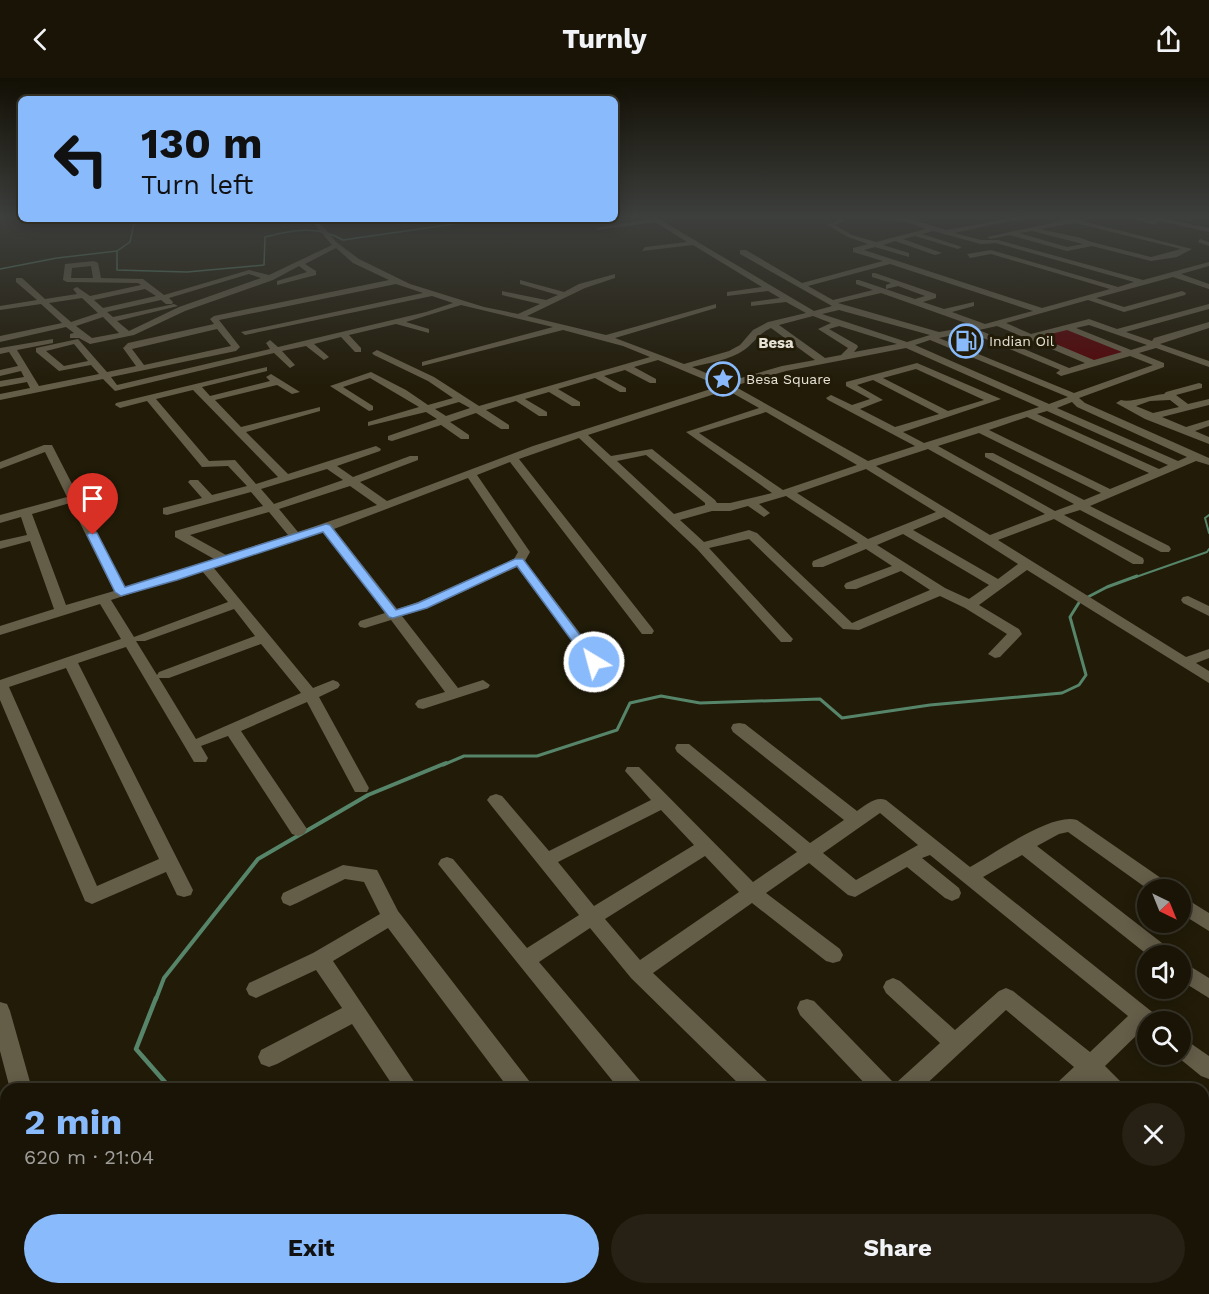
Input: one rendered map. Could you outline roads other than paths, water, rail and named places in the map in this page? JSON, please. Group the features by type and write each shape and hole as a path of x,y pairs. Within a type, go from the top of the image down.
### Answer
{"street":[{"path":"68,274 68,280 126,334"},
{"path":"96,274 97,280"},
{"path":"215,274 231,278"},
{"path":"106,315 135,304 244,274"},
{"path":"254,274 290,288"},
{"path":"274,280 285,274"},
{"path":"0,351 80,339 90,341 126,334 177,311 274,280 309,274"},
{"path":"382,274 460,303 605,338 659,357 728,386 946,512 1209,678"},
{"path":"745,274 811,313 907,345 1178,465"},
{"path":"782,274 837,305 936,336 1073,397 1081,405 1209,462"},
{"path":"802,285 844,274"},
{"path":"932,274 1040,310"},
{"path":"1071,274 1117,289"},
{"path":"1086,297 1124,310 1185,294 1113,274"},
{"path":"0,631 326,528 512,457 728,386 822,360 907,345 936,336 998,323 1173,274 1209,287"},
{"path":"875,275 933,296 914,302"},
{"path":"519,317 563,294 612,276"},
{"path":"19,280 70,325 94,362 115,388 258,356 261,352 428,315 460,303"},
{"path":"68,280 140,281 177,311 196,344"},
{"path":"0,308 45,303 84,295 131,281"},
{"path":"0,397 173,362 196,344 213,320 397,281"},
{"path":"523,282 563,294"},
{"path":"859,282 983,326"},
{"path":"684,367 743,347 756,332 771,324 837,305 860,294 881,290 898,283"},
{"path":"84,295 118,293 165,285"},
{"path":"730,294 769,288"},
{"path":"843,288 860,294"},
{"path":"118,293 147,312"},
{"path":"301,293 311,299"},
{"path":"505,293 547,303"},
{"path":"377,294 388,303 448,321"},
{"path":"260,334 285,324 431,294"},
{"path":"754,303 787,299"},
{"path":"1199,299 1209,304"},
{"path":"944,312 971,304"},
{"path":"1116,332 1209,304"},
{"path":"324,305 337,314"},
{"path":"605,338 713,306"},
{"path":"245,333 260,334 401,307"},
{"path":"0,339 70,325 81,320 106,315 177,311"},
{"path":"271,314 285,324"},
{"path":"142,368 127,348 131,345 158,339 237,347 213,320"},
{"path":"840,338 888,321"},
{"path":"396,322 426,331"},
{"path":"1030,337 1085,322 1209,364"},
{"path":"838,323 822,329 854,347 845,356"},
{"path":"998,323 1095,364"},
{"path":"771,324 822,360"},
{"path":"969,329 1065,372 1154,345 1157,340 1209,325"},
{"path":"425,364 563,327"},
{"path":"671,519 711,507 730,507 783,493 1050,407 1161,366 1066,327"},
{"path":"260,334 290,365"},
{"path":"344,334 358,350"},
{"path":"80,339 39,350 62,369 94,362"},
{"path":"158,339 173,362"},
{"path":"307,342 324,357"},
{"path":"12,348 36,389"},
{"path":"377,353 431,379 505,427"},
{"path":"120,405 270,366 258,356"},
{"path":"392,438 478,409 659,357"},
{"path":"851,409 878,400 849,384 938,360"},
{"path":"0,363 21,364"},
{"path":"0,373 21,364"},
{"path":"626,366 653,381"},
{"path":"917,366 993,399"},
{"path":"264,369 277,382 295,392"},
{"path":"369,408 335,386 371,375 425,407 465,437"},
{"path":"596,375 623,390"},
{"path":"874,377 947,414"},
{"path":"0,384 30,379"},
{"path":"208,399 277,382"},
{"path":"195,386 285,478"},
{"path":"1170,397 1169,394 1206,387"},
{"path":"550,388 576,404"},
{"path":"894,431 1016,392"},
{"path":"1187,408 1170,397 1149,398 1124,405 1209,441"},
{"path":"150,398 206,465 231,462 296,537"},
{"path":"372,424 462,398"},
{"path":"517,398 543,414"},
{"path":"831,398 963,463 1138,561"},
{"path":"1126,425 1209,402"},
{"path":"767,408 691,432 901,567 940,591 970,605 1015,634 995,654"},
{"path":"240,431 316,409"},
{"path":"1028,414 1159,473"},
{"path":"1186,431 1209,423"},
{"path":"980,429 1110,493"},
{"path":"580,433 701,546 786,639"},
{"path":"963,463 1013,446"},
{"path":"0,466 48,447 121,592"},
{"path":"167,512 254,488 376,449"},
{"path":"608,460 648,451 711,502 711,507"},
{"path":"989,454 1165,549"},
{"path":"512,457 647,631"},
{"path":"990,539 1082,505 1196,457"},
{"path":"226,560 179,534 306,498 414,458"},
{"path":"329,465 384,505"},
{"path":"365,624 423,605 519,561 524,552 470,473"},
{"path":"194,482 210,500"},
{"path":"0,519 75,498"},
{"path":"752,501 753,505 764,513"},
{"path":"25,512 62,612"},
{"path":"818,564 946,512"},
{"path":"326,528 454,693"},
{"path":"903,529 999,585"},
{"path":"701,546 748,534 753,536 848,626 854,627 940,591"},
{"path":"0,545 33,537"},
{"path":"519,561 594,662"},
{"path":"970,605 1029,563"},
{"path":"206,567 311,695 361,788"},
{"path":"851,586 901,567"},
{"path":"103,598 135,640 200,758"},
{"path":"1188,600 1209,612"},
{"path":"170,862 92,896 0,685 236,604"},
{"path":"164,675 264,638"},
{"path":"1187,662 1209,653"},
{"path":"70,662 184,890"},
{"path":"203,741 333,685"},
{"path":"423,704 483,685"},
{"path":"740,728 856,820"},
{"path":"231,729 298,829"},
{"path":"683,748 855,890 908,857 932,846"},
{"path":"633,771 752,893 833,955"},
{"path":"496,800 638,972 754,1083"},
{"path":"546,860 663,802"},
{"path":"638,972 880,804 1137,1012"},
{"path":"969,876 1055,828 1071,825 1148,879"},
{"path":"525,960 706,846"},
{"path":"1024,846 1150,945"},
{"path":"908,857 952,893"},
{"path":"447,864 628,1083"},
{"path":"290,898 343,872 370,875 391,917 517,1083"},
{"path":"1191,910 1209,922"},
{"path":"256,989 320,959 391,917"},
{"path":"320,959 404,1083"},
{"path":"1191,976 1209,989"},
{"path":"893,987 955,1043"},
{"path":"912,1083 1006,997 1090,1066 1107,1083"},
{"path":"807,1008 879,1083"},
{"path":"0,1011 19,1083"},
{"path":"269,1057 356,1011"},
{"path":"1072,1083 1137,1027"},
{"path":"1191,1055 1209,1069"}],"waterway":[{"path":"1209,515 1205,518 1209,533"},
{"path":"1133,578 1207,552 1209,549"},
{"path":"1086,598 1137,576"},
{"path":"443,765 464,756 537,756 617,730 630,703 661,696 700,703 820,699 842,718 930,705 1062,693 1079,685 1086,675 1070,617 1080,601"},
{"path":"156,999 164,978 258,859 368,795 446,763"},
{"path":"156,998 136,1049 166,1083"}],"place":[{"name":"Indian Oil","path":"966,341"},
{"name":"Besa Square","path":"723,379"}],"district":[{"name":"Besa","path":"776,343"}]}
